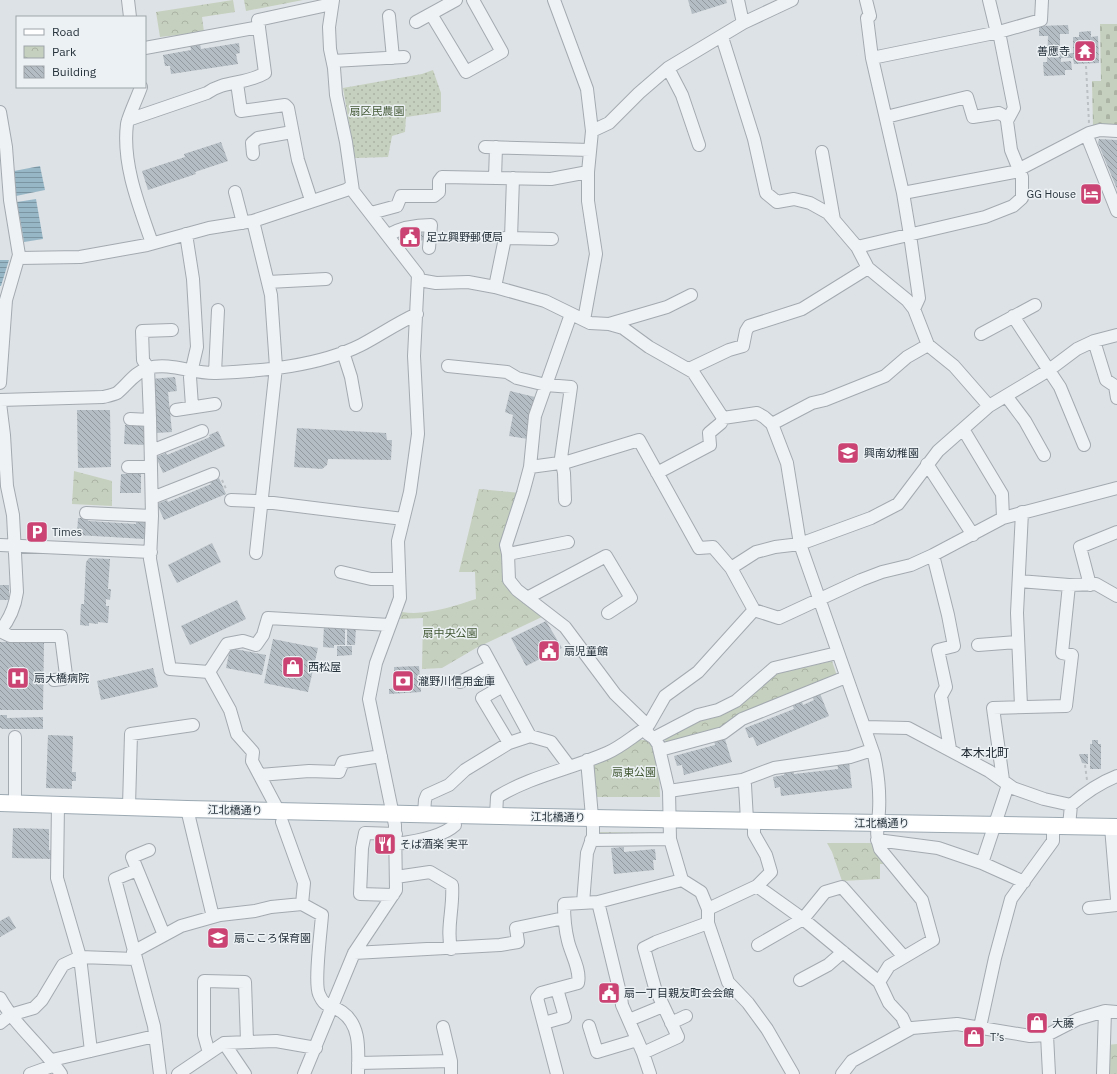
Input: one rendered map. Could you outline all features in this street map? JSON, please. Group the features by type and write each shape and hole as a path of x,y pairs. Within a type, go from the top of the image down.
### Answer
{"main road":[{"name":"江北橋通り","path":"7,803 129,806 280,816 424,813 496,816 669,818 877,824 1114,827"}],"street":[{"path":"128,0 130,16"},
{"path":"431,0 434,12 466,72 502,52 473,0"},
{"path":"416,22 456,0"},
{"path":"554,0 587,89 592,131 588,172 588,201 596,254 584,320"},
{"path":"738,0 743,23"},
{"path":"592,131 609,123 639,93 668,68 743,23 792,0"},
{"path":"866,0 870,16 867,18 872,58 903,193 910,235 919,298 914,308"},
{"path":"857,247 985,217 1013,206 1022,198 1022,177 1008,135 1008,118 1014,108 998,32 989,0"},
{"path":"872,58 998,32 1041,20 1042,0"},
{"path":"128,120 207,93 217,86 253,80 265,73 258,20 333,2 329,27 336,95 346,142 352,186 355,194 388,235 418,276 419,280 414,356 418,434 410,492 398,541 400,598 376,663 369,699 393,813 396,839 396,890 354,954 304,1074"},
{"path":"333,61 398,57 389,16"},
{"path":"146,48 260,28"},
{"path":"722,36 754,139 766,193 777,202 794,199 810,203 828,213 857,247 868,268 907,300 914,308 928,345 954,366 989,406"},
{"path":"668,68 682,95 699,145"},
{"path":"237,83 241,111 285,105 288,108 298,160 311,200"},
{"path":"141,88 128,120 126,152 140,207 152,243"},
{"path":"886,117 967,97 973,117 999,113 1008,118"},
{"path":"0,112 6,147 10,200 19,258 4,293 0,382"},
{"path":"903,193 1019,170 1100,130 1117,131"},
{"path":"253,154 252,143 258,138 292,132"},
{"path":"1088,135 1117,211"},
{"path":"495,178 490,147 590,150"},
{"path":"822,152 834,220"},
{"path":"371,213 397,206 401,196 434,196 439,192 439,181 442,176 551,179 588,172"},
{"path":"511,238 513,178"},
{"path":"19,258 80,257 152,243 210,228 248,222 311,200 346,190 352,186"},
{"path":"235,192 248,222 268,282 271,295 276,367 256,553"},
{"path":"388,235 398,229 413,225 431,225 429,248"},
{"path":"186,234 193,279 197,347 190,377 192,406"},
{"path":"495,287 505,238 552,239"},
{"path":"689,369 729,350 743,346 746,330 749,326 802,309 868,268"},
{"path":"268,282 326,278"},
{"path":"419,280 436,283 468,282 495,287 545,301 590,323 609,324 623,328 649,347 693,372 723,418"},
{"path":"609,324 667,307 691,295"},
{"path":"981,334 1035,305"},
{"path":"215,373 218,310"},
{"path":"0,400 103,397 116,394 139,372 148,368 172,366 192,371 215,373 312,363 360,345 417,314"},
{"path":"571,314 535,416 530,467 506,544 509,580 527,598 565,627 615,694 644,722 648,734 654,738 660,750 669,791 670,839 682,880 701,892 708,910 708,923 728,982 745,999 767,1030 793,1074"},
{"path":"1013,316 1060,387 1084,444"},
{"path":"172,330 142,331 143,360 148,368 152,467 150,559 170,670 209,672"},
{"path":"732,568 756,552 775,546 800,544 871,518 898,504 938,451 989,406 1007,397 1049,370 1052,365 1077,349 1094,341 1117,335"},
{"path":"1094,341 1106,380 1115,386 1117,398"},
{"path":"772,424 812,403 825,400 885,376 907,357 928,345"},
{"path":"343,352 351,377 356,405"},
{"path":"448,366 507,372 517,378 571,387 561,458 564,473 565,500"},
{"path":"1007,397 1025,420 1044,455"},
{"path":"0,404 4,435 7,486 13,515 18,592 16,604 0,631 10,636 60,636 66,674 63,679 54,680"},
{"path":"176,410 192,406 215,404"},
{"path":"723,418 757,413 772,424 787,462 800,544 818,600 836,646 837,653 865,727 872,750 877,771 879,811 877,840 880,849 922,900 933,940 889,966 878,982"},
{"path":"657,472 710,445 709,433 721,424 723,418"},
{"path":"130,419 150,420"},
{"path":"963,429 1002,494 1003,518"},
{"path":"151,451 202,431"},
{"path":"530,467 562,463 639,440 699,548 713,547 732,568 754,610 779,618 861,580 882,572 911,565 972,535 990,523 1022,512 1117,488"},
{"path":"927,464 972,535"},
{"path":"128,467 152,467"},
{"path":"152,498 213,474"},
{"path":"231,500 262,501 403,519"},
{"path":"1021,706 1017,642 1022,512"},
{"path":"86,513 152,516"},
{"path":"1090,585 1080,547 1117,532"},
{"path":"508,554 568,542"},
{"path":"0,545 151,552"},
{"path":"933,555 954,646 938,650 946,687 941,696 950,749"},
{"path":"527,598 606,556 631,598 608,613"},
{"path":"341,572 371,578 399,579"},
{"path":"1019,581 1069,585 1096,584 1117,596"},
{"path":"982,863 995,825 1006,782 993,708 1021,706 1066,706 1072,655 1062,653 1069,585"},
{"path":"496,816 497,797 508,790 568,766 609,753 646,728 665,696 698,672 754,610"},
{"path":"209,672 227,644 243,641 256,645 263,635 268,618 390,625"},
{"path":"978,645 1017,642"},
{"path":"484,651 530,736"},
{"path":"654,738 698,715 718,710 736,701 774,668 837,653"},
{"path":"460,682 491,666"},
{"path":"209,672 230,710 237,734 253,752 252,761 280,816 304,883 302,904"},
{"path":"660,750 723,733 742,719 846,677"},
{"path":"502,686 482,698 509,744"},
{"path":"129,806 131,734 193,725"},
{"path":"865,727 908,728 950,749 1006,782 1044,799 1071,805"},
{"path":"424,813 424,800 427,796 450,786 465,770 509,744 530,736 551,742 568,766"},
{"path":"7,803 15,737"},
{"path":"669,791 742,780 774,768 850,758 872,750"},
{"path":"260,775 309,770 339,772 343,762 381,756"},
{"path":"583,903 587,852 591,840 592,818 587,760"},
{"path":"1069,826 1071,805 1101,782 1117,776"},
{"path":"708,910 757,886 771,872 766,855 754,834 745,785 742,780"},
{"path":"58,804 56,878 80,957 91,1051"},
{"path":"187,809 213,917"},
{"path":"393,896 360,894 362,848 365,834 396,839 428,837 450,830 455,825"},
{"path":"980,1027 995,958 1011,899 1053,841 1053,826"},
{"path":"1114,827 1117,899"},
{"path":"591,840 670,839"},
{"path":"877,840 938,848 982,863 1024,882"},
{"path":"149,850 132,857 164,935"},
{"path":"137,870 115,880 155,1036 160,1074"},
{"path":"396,877 430,872 452,885 453,898 448,937 451,949"},
{"path":"557,1074 537,998 541,993 578,983 579,977 568,942 564,918 564,904 598,902 682,880"},
{"path":"757,886 803,919 878,982 889,1003 902,1017 908,1030"},
{"path":"758,945 803,919 825,892 842,887 904,957"},
{"path":"598,902 622,1005 643,1053 650,1074"},
{"path":"0,1023 10,1015 34,1008 42,1000 63,965 80,957 134,956 164,935 181,926 213,917 255,912 271,907 302,904 322,915 317,987 322,1000 332,1008 342,1011 353,1024 359,1042 358,1069 451,1062"},
{"path":"1089,908 1117,905"},
{"path":"354,954 451,949 518,942 516,928 564,918"},
{"path":"643,1053 678,1037 655,988 644,948 656,942 708,923"},
{"path":"800,980 828,965 843,952"},
{"path":"209,1053 204,1036 204,980 245,982 247,1041"},
{"path":"544,1023 565,1017 557,989"},
{"path":"0,998 10,1015 56,1066"},
{"path":"629,1020 663,1006"},
{"path":"842,1074 852,1061 908,1030 957,1024 1030,1036 1047,1035 1078,1019 1111,1011 1103,1074"},
{"path":"671,1023 686,1016"},
{"path":"589,1026 597,1052 637,1040"},
{"path":"443,1027 451,1062 450,1074"},
{"path":"1047,1035 1049,1074"},
{"path":"30,1074 56,1066 91,1051 155,1036"},
{"path":"178,1074 224,1043 276,1041 316,1048"},
{"path":"224,1043 245,1074"}],"path":[{"path":"1086,66 1088,135"},
{"path":"213,474 219,472 231,500"}],"green space":[{"path":"233,0 235,12 202,17 204,32 160,37 156,12"},
{"path":"244,0 303,0 246,11"},
{"path":"1100,24 1117,24 1117,128 1093,127 1092,81 1101,81"},
{"name":"扇区民農園","path":"433,70 441,93 441,112 406,117 405,132 392,136 388,157 355,158 343,88 422,74"},
{"path":"74,471 112,481 112,506 72,504"},
{"name":"扇中央公園","path":"479,489 520,493 505,581 544,616 476,648 442,668 422,669 423,618 400,619 402,612 421,613 476,599 475,572 459,572"},
{"path":"832,661 837,676 720,729 666,744 665,738 699,721 724,713 776,674"},
{"name":"扇東公園","path":"637,740 645,740 653,745 659,771 660,797 595,797 593,764 610,758"},
{"path":"597,832 660,833 658,835 599,836"},
{"path":"827,843 873,843 887,864 880,864 880,879 842,881 832,852"},
{"path":"1117,1044 1117,1074 1106,1074 1107,1045"}],"water":[{"path":"40,166 45,190 16,196 14,171"},
{"path":"36,199 43,239 24,242 17,202"},
{"path":"0,260 9,260 1,286 0,286"}],"building":[{"path":"688,0 726,0 727,3 692,14"},
{"path":"1068,25 1069,34 1060,34 1060,53 1073,53 1073,37 1079,37 1079,32 1091,31 1091,37 1098,36 1099,63 1074,64 1073,58 1061,58 1061,62 1071,61 1072,70 1065,70 1065,75 1044,76 1043,62 1047,62 1048,36 1039,36 1039,26"},
{"path":"239,43 240,53 236,54 238,64 171,74 170,66 165,66 163,55 191,50 190,45 200,44 201,49"},
{"path":"1099,139 1117,140 1117,189 1098,143"},
{"path":"221,142 228,161 195,172 196,174 148,190 142,171 185,157 184,154"},
{"path":"422,230 424,240 403,244 401,233"},
{"path":"175,377 177,391 168,392 172,432 156,433 151,379"},
{"path":"510,391 535,397 528,439 509,436 513,415 505,412"},
{"path":"77,410 110,410 111,467 78,468"},
{"path":"125,425 145,426 144,445 124,444"},
{"path":"297,428 386,433 387,440 392,440 391,460 328,459 327,465 322,469 294,467"},
{"path":"218,431 225,446 163,473 156,457 166,453 167,455 210,437 209,435"},
{"path":"121,474 141,474 141,493 120,493"},
{"path":"219,478 226,494 164,520 157,504 167,500 168,502 211,484 210,482"},
{"path":"78,518 89,518 88,521 136,524 136,521 146,521 145,539 77,535"},
{"path":"212,543 221,562 177,583 168,565"},
{"path":"89,558 110,559 108,589 111,589 110,600 106,599 106,606 109,606 108,623 89,623 89,626 80,625 81,604 84,604 86,562"},
{"path":"0,585 9,585 9,600 0,600"},
{"path":"237,600 246,619 190,645 181,626"},
{"path":"546,621 562,648 526,666 511,638"},
{"path":"324,625 345,625 345,645 334,645 334,648 323,647"},
{"path":"347,626 356,626 355,645 347,645"},
{"path":"273,639 318,648 308,692 264,683"},
{"path":"0,642 44,642 43,710 0,710"},
{"path":"337,646 352,646 352,655 337,656"},
{"path":"230,648 266,655 262,675 226,668"},
{"path":"419,666 421,692 389,694 389,689 395,688 394,667"},
{"path":"153,668 158,687 101,700 97,681"},
{"path":"819,691 829,716 757,746 753,737 749,738 745,728 794,709 792,703 801,699 803,705 814,700 811,695"},
{"path":"0,715 7,715 7,718 43,717 43,729 3,729 0,728"},
{"path":"48,735 73,736 72,772 76,772 76,781 72,781 72,789 46,788"},
{"path":"724,736 732,762 684,775 682,765 677,766 674,756 715,745 714,740"},
{"path":"1092,740 1098,740 1098,744 1101,744 1101,769 1090,769 1090,744 1092,744"},
{"path":"1079,754 1088,754 1088,764 1082,763"},
{"path":"849,762 852,788 781,796 780,787 775,788 773,777 784,775 784,769 793,768 794,774 838,769 837,763"},
{"path":"13,828 49,829 49,850 52,850 52,859 12,858"},
{"path":"624,847 624,852 655,849 656,860 653,860 654,870 614,874 611,848"},
{"path":"9,916 16,928 0,937 0,921"}],"place":[{"name":"善應寺","path":"1085,51"},
{"name":"GG House","path":"1091,194"},
{"name":"足立興野郵便局","path":"410,237"},
{"name":"興南幼稚園","path":"848,453"},
{"name":"Times","path":"37,532"},
{"name":"扇児童館","path":"549,651"},
{"name":"西松屋","path":"293,667"},
{"name":"扇大橋病院","path":"18,678"},
{"name":"瀧野川信用金庫","path":"403,681"},
{"name":"そば酒楽 実平","path":"385,844"},
{"name":"扇こころ保育園","path":"218,938"},
{"name":"扇一丁目親友町会会館","path":"609,993"},
{"name":"大藤","path":"1037,1023"},
{"name":"T’s","path":"974,1037"}],"district":[{"name":"本木北町","path":"985,753"}]}
